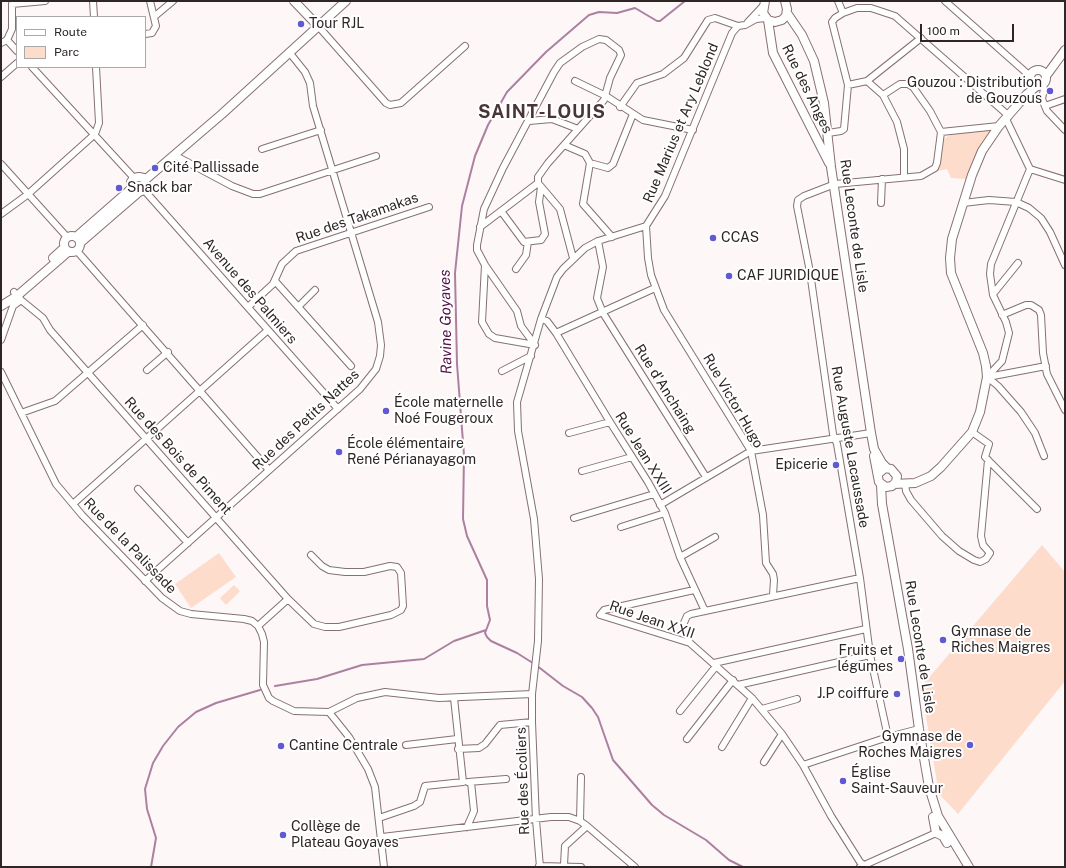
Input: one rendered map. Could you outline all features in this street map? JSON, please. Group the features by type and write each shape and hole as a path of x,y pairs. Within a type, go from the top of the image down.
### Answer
{"main road":[{"path":"294,1 318,26"},
{"path":"145,180 346,1"},
{"path":"767,19 779,22 784,18 787,13 785,1"},
{"name":"Rue des Anges","path":"764,4 763,13 767,19 773,53 831,167"},
{"name":"Rue Leconte de Lisle","path":"787,13 802,35 814,61 824,103 831,167 835,184 874,449 873,454 878,474"},
{"path":"1044,74 1065,50"},
{"path":"924,480 910,480 897,476 894,470 887,468 882,469 878,474 878,480 881,485 905,484 924,480 941,467 972,432 980,412 987,377 983,353 951,273 950,258 952,239 972,175 982,151 1000,126 1027,94 1035,80 1038,70 1044,74 1046,81 1035,80"},
{"path":"138,190 131,182 134,178 139,176 145,180"},
{"path":"78,244 67,237 63,242 66,250 73,253 78,244 138,190 146,185 145,180"},
{"path":"1,306 17,296 66,250"},
{"path":"1,299 17,296"},
{"name":"Rue Leconte de Lisle","path":"874,449 882,463 887,468"},
{"path":"892,485 897,476"},
{"name":"Rue Leconte de Lisle","path":"881,485 882,504 908,649 928,787 941,831 964,867"},
{"name":"Rue Leconte de Lisle","path":"884,512 886,496 892,485"},
{"name":"Rue Leconte de Lisle","path":"941,831 969,867"}],"street":[{"path":"16,50 4,41 12,29 12,3 45,1"},
{"path":"93,1 94,16"},
{"path":"146,34 155,30 156,26 150,1"},
{"path":"154,16 172,1"},
{"path":"838,1 843,13"},
{"path":"945,1 1024,68 1044,89 1042,99 1045,106 1052,118 1065,130"},
{"path":"745,25 764,4"},
{"path":"828,132 841,131 844,129 848,85 832,22 843,13 857,8 871,8 885,11 895,16 1008,117 1030,169 991,264 990,274 993,294 1008,327 1009,333 1004,355 998,368 987,377"},
{"path":"620,107 637,83 663,74 684,58 708,20 715,18 738,26 745,25 756,19 767,19"},
{"path":"318,26 386,103 390,105 401,103 465,46"},
{"name":"Rue Marius et Ary Leblond","path":"646,226 665,196 728,41 738,26"},
{"path":"848,85 867,81 920,38"},
{"path":"501,211 522,240 528,242 541,240 545,234 539,202 540,185 538,177 604,100 610,78 621,55 613,44 606,40 599,39 582,46 560,63 491,191 484,209 477,250 485,265 517,311 521,326 535,345"},
{"name":"Rue des Petits Nattes","path":"145,581 338,409 369,380 376,369 381,345 378,322 313,106 309,78 289,52"},
{"path":"1,77 16,64"},
{"path":"33,68 134,178"},
{"path":"1,214 27,195 95,134 99,123 96,68"},
{"path":"575,81 606,96 620,107 646,121 659,122 693,130"},
{"path":"867,81 883,95 897,122 904,149 904,177"},
{"path":"883,95 900,84 908,84 913,87 930,111 942,132 1000,126"},
{"path":"1045,106 1065,99"},
{"path":"590,163 604,168 611,166 632,114"},
{"path":"529,121 552,120 578,129"},
{"path":"262,149 321,130"},
{"name":"Rue Auguste Lacaussade","path":"888,737 870,655 860,578 835,439 810,272 797,206 798,200 804,196 835,184 926,174 935,168 937,164 942,132"},
{"path":"564,145 585,154 590,163 583,204 612,237"},
{"path":"174,155 232,186 253,194 260,194 376,156"},
{"path":"1,164 27,195 67,237"},
{"path":"1030,169 1065,180"},
{"path":"881,203 882,179"},
{"path":"480,227 540,185"},
{"path":"540,185 560,209 573,258"},
{"name":"Avenue des Palmiers","path":"138,190 248,307 338,409"},
{"path":"963,203 989,200 1016,202 1029,208 1041,218 1050,232 1065,265"},
{"name":"Rue des Takamakas","path":"248,307 275,281 282,264 296,251 351,231 429,207"},
{"path":"502,371 531,356 541,319 557,277 573,258 598,241 646,226"},
{"name":"Rue Victor Hugo","path":"646,226 648,258 654,288 664,310 751,450 762,515 766,563 773,574 774,580 773,595"},
{"name":"Rue d'Anchaing","path":"598,241 603,267 597,298 603,313 706,477"},
{"path":"516,269 526,255 528,242"},
{"path":"78,244 143,325 269,470"},
{"path":"993,294 1018,263"},
{"path":"485,265 482,322 495,338 535,345"},
{"path":"275,281 351,366"},
{"path":"556,333 603,313 654,288"},
{"path":"298,307 316,290"},
{"path":"1,340 17,296"},
{"name":"Rue des Bois de Piment","path":"17,296 44,318 50,330 288,598 314,624 325,627 339,627 391,615 401,610 403,606 401,573 397,567 390,566 364,572 329,570 322,566 311,555"},
{"path":"1002,315 1026,305 1031,305 1038,310 1041,315 1043,353 1047,374 1065,410"},
{"name":"Rue Jean XXIII","path":"541,319 547,321 556,333 665,513 680,557 705,611"},
{"path":"21,413 55,401 143,325"},
{"path":"73,504 268,330"},
{"path":"147,370 168,352"},
{"name":"Rue des Écoliers","path":"531,356 518,402 518,431 534,519 539,579 537,653 532,694 532,722 536,820 540,867"},
{"path":"987,377 1046,366"},
{"name":"Rue de la Palissade","path":"1,372 56,484 162,598 180,611 191,614 244,619 258,626"},
{"path":"987,377 998,386 1021,412 1035,433 1044,456"},
{"path":"569,433 610,422"},
{"path":"972,432 990,444 985,457 1037,509"},
{"path":"660,505 751,450 871,433"},
{"path":"582,471 632,457"},
{"path":"905,484 906,491 911,500 942,536 959,551 980,562 989,556 990,552 983,545 981,536 988,460"},
{"path":"138,489 188,543"},
{"path":"574,518 654,494"},
{"path":"621,527 665,513"},
{"path":"680,557 715,538"},
{"path":"690,643 684,630 684,620 691,614 773,595 860,578"},
{"name":"Rue Jean XXII","path":"694,590 604,610 600,613 601,617 690,643 752,698 782,734 803,765 831,816 863,866"},
{"path":"288,598 258,626 264,642 263,685 269,698 294,711 329,712 357,698 385,692 454,698 532,694"},
{"path":"680,711 715,664 866,629"},
{"path":"738,685 870,655"},
{"path":"687,739 733,680"},
{"path":"454,698 458,749 463,782"},
{"path":"722,747 752,698"},
{"path":"762,709 797,699"},
{"path":"329,712 349,737 368,769 375,788 380,818 384,867"},
{"path":"458,749 479,748 485,744 500,725 532,722"},
{"path":"803,765 888,737 919,729"},
{"path":"764,762 782,734"},
{"path":"406,745 457,739"},
{"path":"580,821 581,777"},
{"path":"380,818 414,806 420,802 425,786 506,779"},
{"path":"467,827 474,811 471,782"},
{"path":"382,837 536,820 551,817 569,817 580,821 587,826 635,867"},
{"path":"564,865 565,846 587,826"},
{"path":"863,866 941,831"},
{"path":"540,867 564,865 581,867"}],"green space":[{"path":"992,130 974,157 966,179 951,178 947,169 938,171 942,142 945,138 950,135"},
{"path":"1042,545 1065,572 1065,681 958,814 939,794 921,687"},
{"path":"219,553 236,577 191,608 175,584"},
{"path":"234,585 240,591 226,605 220,598"}],"waterway":[{"name":"Ravine Goyaves","path":"685,1 660,21 657,21 635,8 617,13 599,12 589,15 546,52 507,92 488,125 475,156 462,206 455,273 457,364 464,455 463,519 467,536 487,580 487,606 490,620 485,633 487,637 491,641 517,653 536,665 563,686 582,697 598,717 613,760 652,805 664,815 706,840 729,860 743,867"},
{"path":"275,686 317,679 362,665 424,659 454,641 486,630"},
{"path":"151,867 156,838 147,809 145,789 153,763 163,746 178,727 196,712 216,703 260,690"}],"place":[{"name":"Tour RJL","path":"301,24"},
{"name":"Gouzou : Distribution de Gouzous","path":"1050,91"},
{"name":"Cité Pallissade","path":"155,168"},
{"name":"Snack bar","path":"119,188"},
{"name":"CCAS","path":"713,238"},
{"name":"CAF JURIDIQUE","path":"729,276"},
{"name":"École maternelle Noé Fougeroux","path":"386,411"},
{"name":"École élémentaire René Périanayagom","path":"339,452"},
{"name":"Epicerie","path":"836,465"},
{"name":"Gymnase de Riches Maigres","path":"943,640"},
{"name":"Fruits et légumes","path":"901,659"},
{"name":"J.P coiffure","path":"897,694"},
{"name":"Gymnase de Roches Maigres","path":"970,745"},
{"name":"Cantine Centrale","path":"281,746"},
{"name":"Église Saint-Sauveur","path":"843,781"},
{"name":"Collège de Plateau Goyaves","path":"283,835"}],"district":[{"name":"SAINT-LOUIS","path":"542,112"}]}
